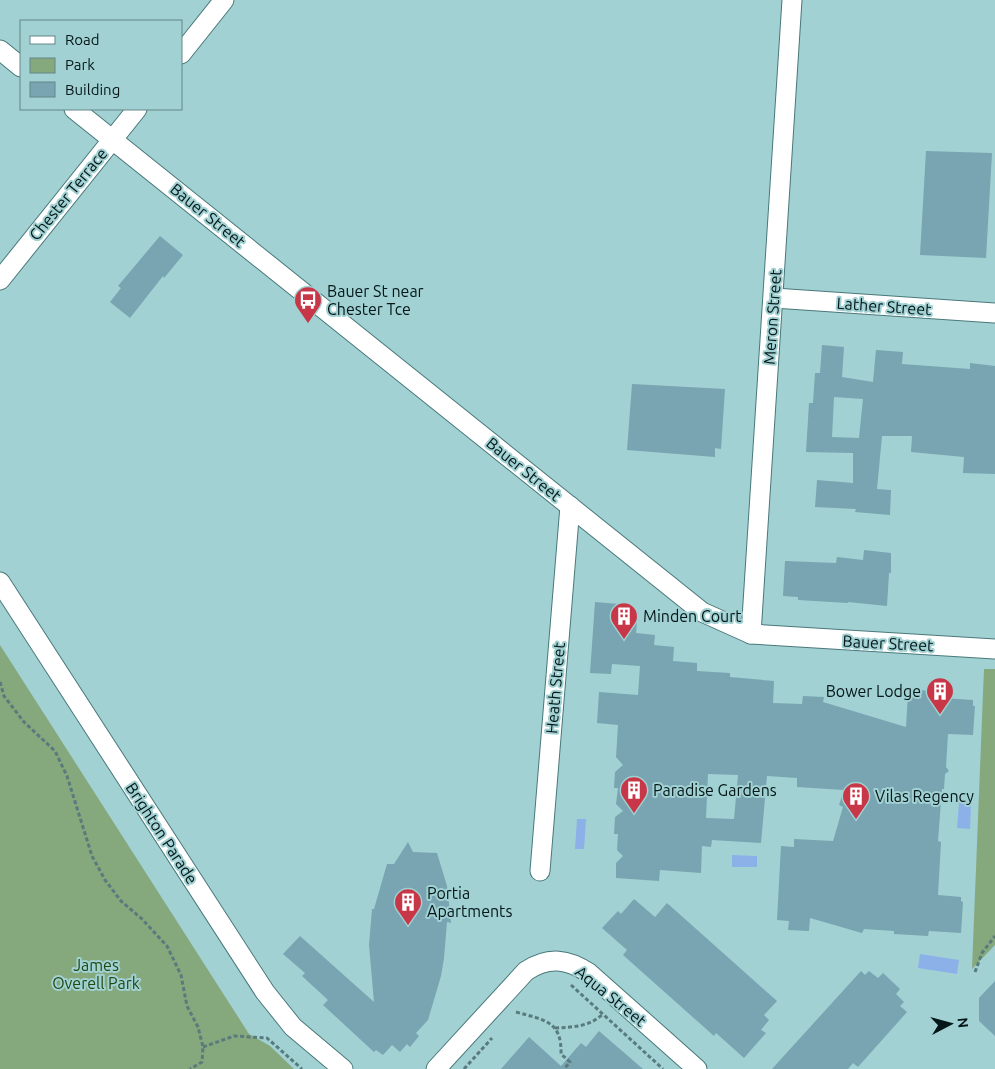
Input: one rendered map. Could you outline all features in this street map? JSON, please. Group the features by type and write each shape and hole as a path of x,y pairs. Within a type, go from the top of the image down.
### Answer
{"street":[{"path":"182,53 224,0"},
{"name":"Meron Street","path":"751,634 792,0"},
{"path":"0,50 20,66"},
{"name":"Bauer Street","path":"75,110 702,612 751,634 995,649"},
{"name":"Chester Terrace","path":"0,280 136,110"},
{"name":"Lather Street","path":"774,298 995,313"},
{"name":"Heath Street","path":"540,871 570,506"},
{"name":"Brighton Parade","path":"0,582 265,992 293,1027 343,1069"},
{"name":"Aqua Street","path":"436,1069 526,971 537,964 558,961 579,967 589,973 697,1069"}],"path":[{"path":"0,682 4,696 24,722 55,751 67,776 92,856 105,880 121,901 142,919 167,946 181,976 187,1006 198,1027 203,1047 202,1062 190,1069"},
{"path":"975,972 982,953 995,936"},
{"path":"563,981 603,1014 663,1069"},
{"path":"522,1006 516,1012 544,1020 560,1034 562,1041 561,1054 570,1062 564,1069"},
{"path":"555,1028 586,1025 595,1021 603,1014"},
{"path":"464,1069 496,1033"},
{"path":"203,1047 234,1036 267,1038 302,1069"}],"green space":[{"name":"James Overell Park","path":"0,645 249,1034 270,1046 294,1069 0,1069"},
{"path":"984,669 995,669 995,945 972,969"}],"water":[{"path":"959,803 971,804 970,829 957,828"},
{"path":"577,819 586,819 584,849 575,849"},
{"path":"732,855 757,856 757,867 732,867"},
{"path":"920,954 959,960 957,974 918,968"}],"building":[{"path":"926,151 992,153 986,258 920,255"},
{"path":"160,236 183,255 164,278 163,276 130,318 110,302 121,288 118,286"},
{"path":"822,345 844,347 842,377 873,382 876,350 903,352 902,364 970,369 970,363 995,366 995,474 963,473 964,457 911,452 912,436 882,436 877,489 891,490 890,515 855,512 856,509 815,507 817,480 853,483 853,453 806,452 809,403 813,403 815,373 820,373","holes":["834,397 863,399 859,438 832,437"]},
{"path":"632,384 725,389 721,449 715,448 715,457 627,450"},
{"path":"864,550 891,553 891,573 889,573 887,606 798,600 798,597 783,596 785,561 836,563 837,557 863,560"},
{"path":"595,602 619,604 618,620 637,621 636,633 655,635 654,645 674,647 673,661 697,663 697,671 730,673 730,677 774,681 773,703 802,704 803,696 824,697 823,702 906,727 908,694 910,694 910,690 942,691 941,697 943,698 973,700 973,706 975,706 973,735 948,734 946,767 949,771 945,774 944,789 942,789 938,841 941,842 938,895 961,897 963,902 961,933 929,931 928,936 894,934 894,931 864,929 862,933 810,918 809,931 788,930 789,921 777,920 781,846 794,847 794,839 833,841 843,807 839,805 844,790 797,787 797,778 767,776 761,843 712,840 711,847 702,846 701,873 660,870 659,881 616,878 616,863 623,856 617,850 618,834 614,834 615,817 623,811 616,804 618,788 614,788 615,772 623,765 616,757 618,725 597,723 599,692 638,695 640,666 612,664 611,674 590,673","holes":["708,774 738,775 734,819 706,818"]},
{"name":"Portia Apartments","path":"408,842 413,852 437,853 447,886 451,923 447,922 441,976 428,1020 416,1033 419,1036 410,1047 407,1044 400,1052 392,1045 383,1055 376,1050 374,1052 323,1005 328,1000 302,976 305,973 283,954 300,936 374,1002 369,945 372,909 374,909 387,864 394,864"},
{"path":"634,899 655,917 667,903 777,1001 764,1015 769,1020 761,1030 766,1033 744,1058 716,1033 714,1036 623,955 627,950 602,928 618,911 621,914"},
{"path":"861,971 865,975 869,971 878,978 883,973 900,989 896,994 904,1002 900,1006 907,1012 858,1067 853,1063 848,1069 772,1069"},
{"path":"995,981 995,1036 979,1021 979,998"},
{"path":"599,1031 643,1069 501,1069 529,1037 561,1066 581,1043 586,1047"}],"place":[{"name":"Bauer St near Chester Tce","path":"308,324"},
{"name":"Minden Court","path":"624,640"},
{"name":"Bower Lodge","path":"940,715"},
{"name":"Paradise Gardens","path":"634,814"},
{"name":"Vilas Regency","path":"856,820"},
{"name":"Portia Apartments","path":"408,926"}]}
